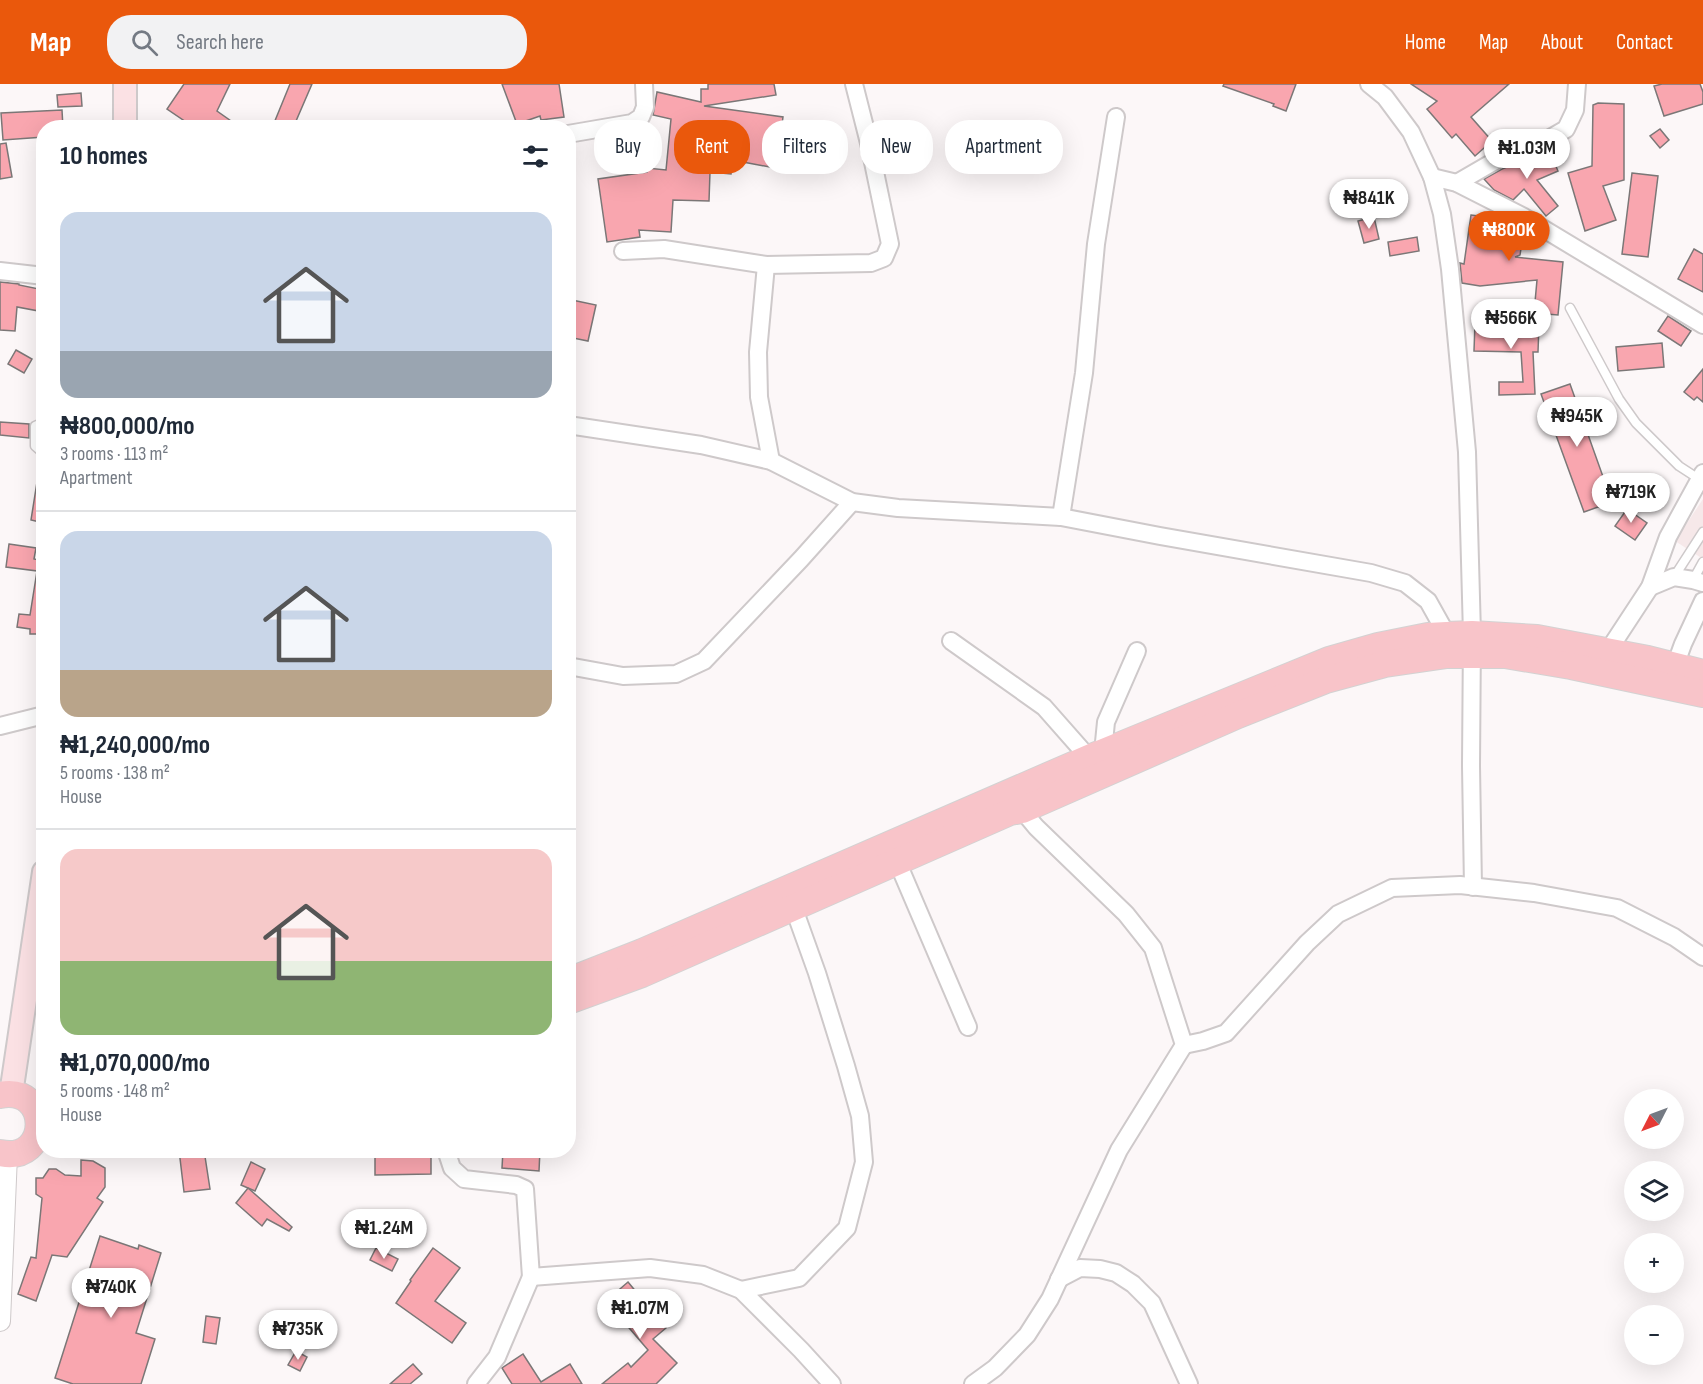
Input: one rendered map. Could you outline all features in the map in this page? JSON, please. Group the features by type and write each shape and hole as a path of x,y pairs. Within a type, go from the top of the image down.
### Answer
{"main road":[{"path":"125,84 125,120"},
{"path":"576,978 642,952 1096,755 1329,660 1378,646 1428,636 1463,641 1505,655 1571,666 1703,694"},
{"path":"576,997 642,974 1010,812 1022,810 1238,715 1326,680 1385,664 1447,655 1463,641 1537,638 1608,651 1703,673"},
{"path":"36,947 20,1098 36,1112"},
{"path":"4,1154 18,1154 28,1148 36,1139"}],"street":[{"path":"576,133 632,123 641,117 645,107 644,84"},
{"path":"623,251 664,249 766,265 871,262 884,258 890,244 854,84"},
{"path":"1369,84 1388,91 1411,132 1432,177 1442,214 1450,269 1467,452 1463,641 1473,886"},
{"path":"1457,183 1526,143 1547,140 1566,129 1575,110 1577,84"},
{"path":"1060,517 1084,373 1096,244 1116,117"},
{"path":"1432,177 1457,183 1524,217 1703,325"},
{"path":"766,265 758,352 759,397 771,461"},
{"path":"0,271 36,275"},
{"path":"576,426 701,445 771,461 852,502 898,508 1060,517 1371,573 1406,584 1428,601 1463,641"},
{"path":"1608,651 1650,587 1668,537 1701,476"},
{"path":"576,667 623,676 676,674 704,661 852,502"},
{"path":"1650,587 1674,577 1698,581"},
{"path":"1676,666 1683,644 1703,601"},
{"path":"951,641 1044,707 1096,755 1106,722 1137,651"},
{"path":"0,726 36,717"},
{"path":"1022,810 1036,827 1125,914 1153,948 1184,1045"},
{"path":"897,861 969,1027"},
{"path":"973,1384 995,1368 1027,1335 1050,1299 1119,1150 1184,1045 1226,1033 1307,943 1338,914 1392,888 1460,885 1534,892 1617,908 1674,937 1703,957"},
{"path":"741,1290 799,1278 847,1228 864,1162 860,1116 849,1076 818,973 793,906"},
{"path":"0,1322 4,1154"},
{"path":"449,1158 452,1168 464,1179 516,1185 525,1189 531,1277 497,1357 476,1384"},
{"path":"531,1277 650,1268 703,1275 741,1290 832,1384"},
{"path":"1059,1279 1080,1268 1100,1269 1116,1273 1133,1284 1152,1303 1189,1384"}],"lane":[{"path":"1570,308 1619,399 1636,423 1679,466 1701,476"},
{"path":"36,426 36,447"},
{"path":"1674,577 1703,532"},
{"path":"1698,581 1703,562"}],"shaded area":[{"path":"1703,499 1703,559 1675,541"}],"building":[{"path":"184,84 230,84 217,111 230,120 183,120 167,109"},
{"path":"290,84 312,84 296,120 275,120"},
{"path":"502,84 559,84 564,117 541,120 540,116 528,120 516,120"},
{"path":"708,84 774,84 776,95 704,106 783,117 783,120 762,120 762,166 750,163 750,120 674,120 674,174 710,174 709,201 673,200 671,232 639,230 640,237 607,242 598,179 633,174 662,174 662,170 666,170 671,119 653,115 657,92 701,102 701,89 708,89"},
{"path":"1224,84 1296,84 1286,111 1273,106 1274,104 1223,86"},
{"path":"1411,84 1509,84 1471,117 1492,141 1475,156 1456,134 1452,138 1427,109 1437,101"},
{"path":"1700,84 1703,104 1664,116 1654,86"},
{"path":"81,93 82,106 58,107 57,95"},
{"path":"1598,103 1624,104 1624,180 1603,186 1616,220 1585,231 1568,173 1592,166 1593,105"},
{"path":"62,110 63,120 36,120 36,138 3,140 1,113"},
{"path":"1660,129 1669,140 1660,148 1650,136"},
{"path":"6,143 12,177 0,179 0,144"},
{"path":"1549,150 1558,171 1537,180 1558,206 1546,216 1524,189 1513,200 1494,190 1484,179 1502,169"},
{"path":"1632,173 1658,176 1648,257 1622,254"},
{"path":"1471,215 1507,220 1524,229 1520,255 1515,257 1563,262 1558,315 1534,313 1537,280 1480,286 1462,283 1460,263 1464,264"},
{"path":"1374,217 1379,239 1364,243 1358,221"},
{"path":"1417,237 1419,251 1390,256 1388,242"},
{"path":"1694,249 1703,254 1703,292 1678,279"},
{"path":"0,282 36,288 36,311 17,307 15,331 0,330"},
{"path":"576,301 596,305 588,341 576,339"},
{"path":"1668,316 1691,331 1681,346 1658,331"},
{"path":"1475,323 1539,324 1538,352 1533,352 1535,394 1499,395 1499,382 1523,382 1521,352 1474,351"},
{"path":"1662,343 1664,367 1618,371 1616,347"},
{"path":"16,350 32,359 24,373 8,364"},
{"path":"1703,369 1703,402 1697,397 1694,400 1684,392"},
{"path":"1570,384 1612,502 1584,512 1541,394"},
{"path":"0,422 29,424 29,438 0,435"},
{"path":"36,488 36,521 31,520"},
{"path":"1627,509 1647,523 1635,540 1615,526"},
{"path":"9,544 36,548 34,559 36,559 36,571 6,567"},
{"path":"36,577 36,634 30,634 30,629 17,627 19,614 30,615"},
{"path":"180,1158 205,1158 210,1189 184,1192"},
{"path":"375,1158 431,1158 431,1174 375,1175"},
{"path":"503,1158 540,1158 539,1171 502,1168"},
{"path":"81,1160 93,1161 105,1168 105,1187 97,1198 103,1202 67,1257 52,1255 36,1301 18,1294 31,1257 36,1258 42,1198 36,1194 36,1178 43,1178 49,1169 56,1169 65,1175 81,1176"},
{"path":"251,1162 265,1169 255,1191 241,1185"},
{"path":"248,1188 292,1227 289,1231 267,1219 262,1226 236,1203"},
{"path":"100,1236 138,1249 139,1245 161,1253 136,1333 155,1339 141,1384 73,1384 55,1378"},
{"path":"376,1248 398,1259 392,1271 370,1260"},
{"path":"433,1248 460,1268 435,1301 466,1323 452,1343 396,1303"},
{"path":"628,1282 666,1328 653,1339 677,1363 656,1384 602,1384 628,1363 631,1367 648,1350 606,1301"},
{"path":"206,1316 220,1318 216,1344 203,1342"},
{"path":"296,1351 307,1357 300,1371 288,1365"},
{"path":"523,1354 541,1382 570,1364 582,1384 512,1384 502,1368"},
{"path":"413,1364 422,1374 410,1384 390,1384"}]}
